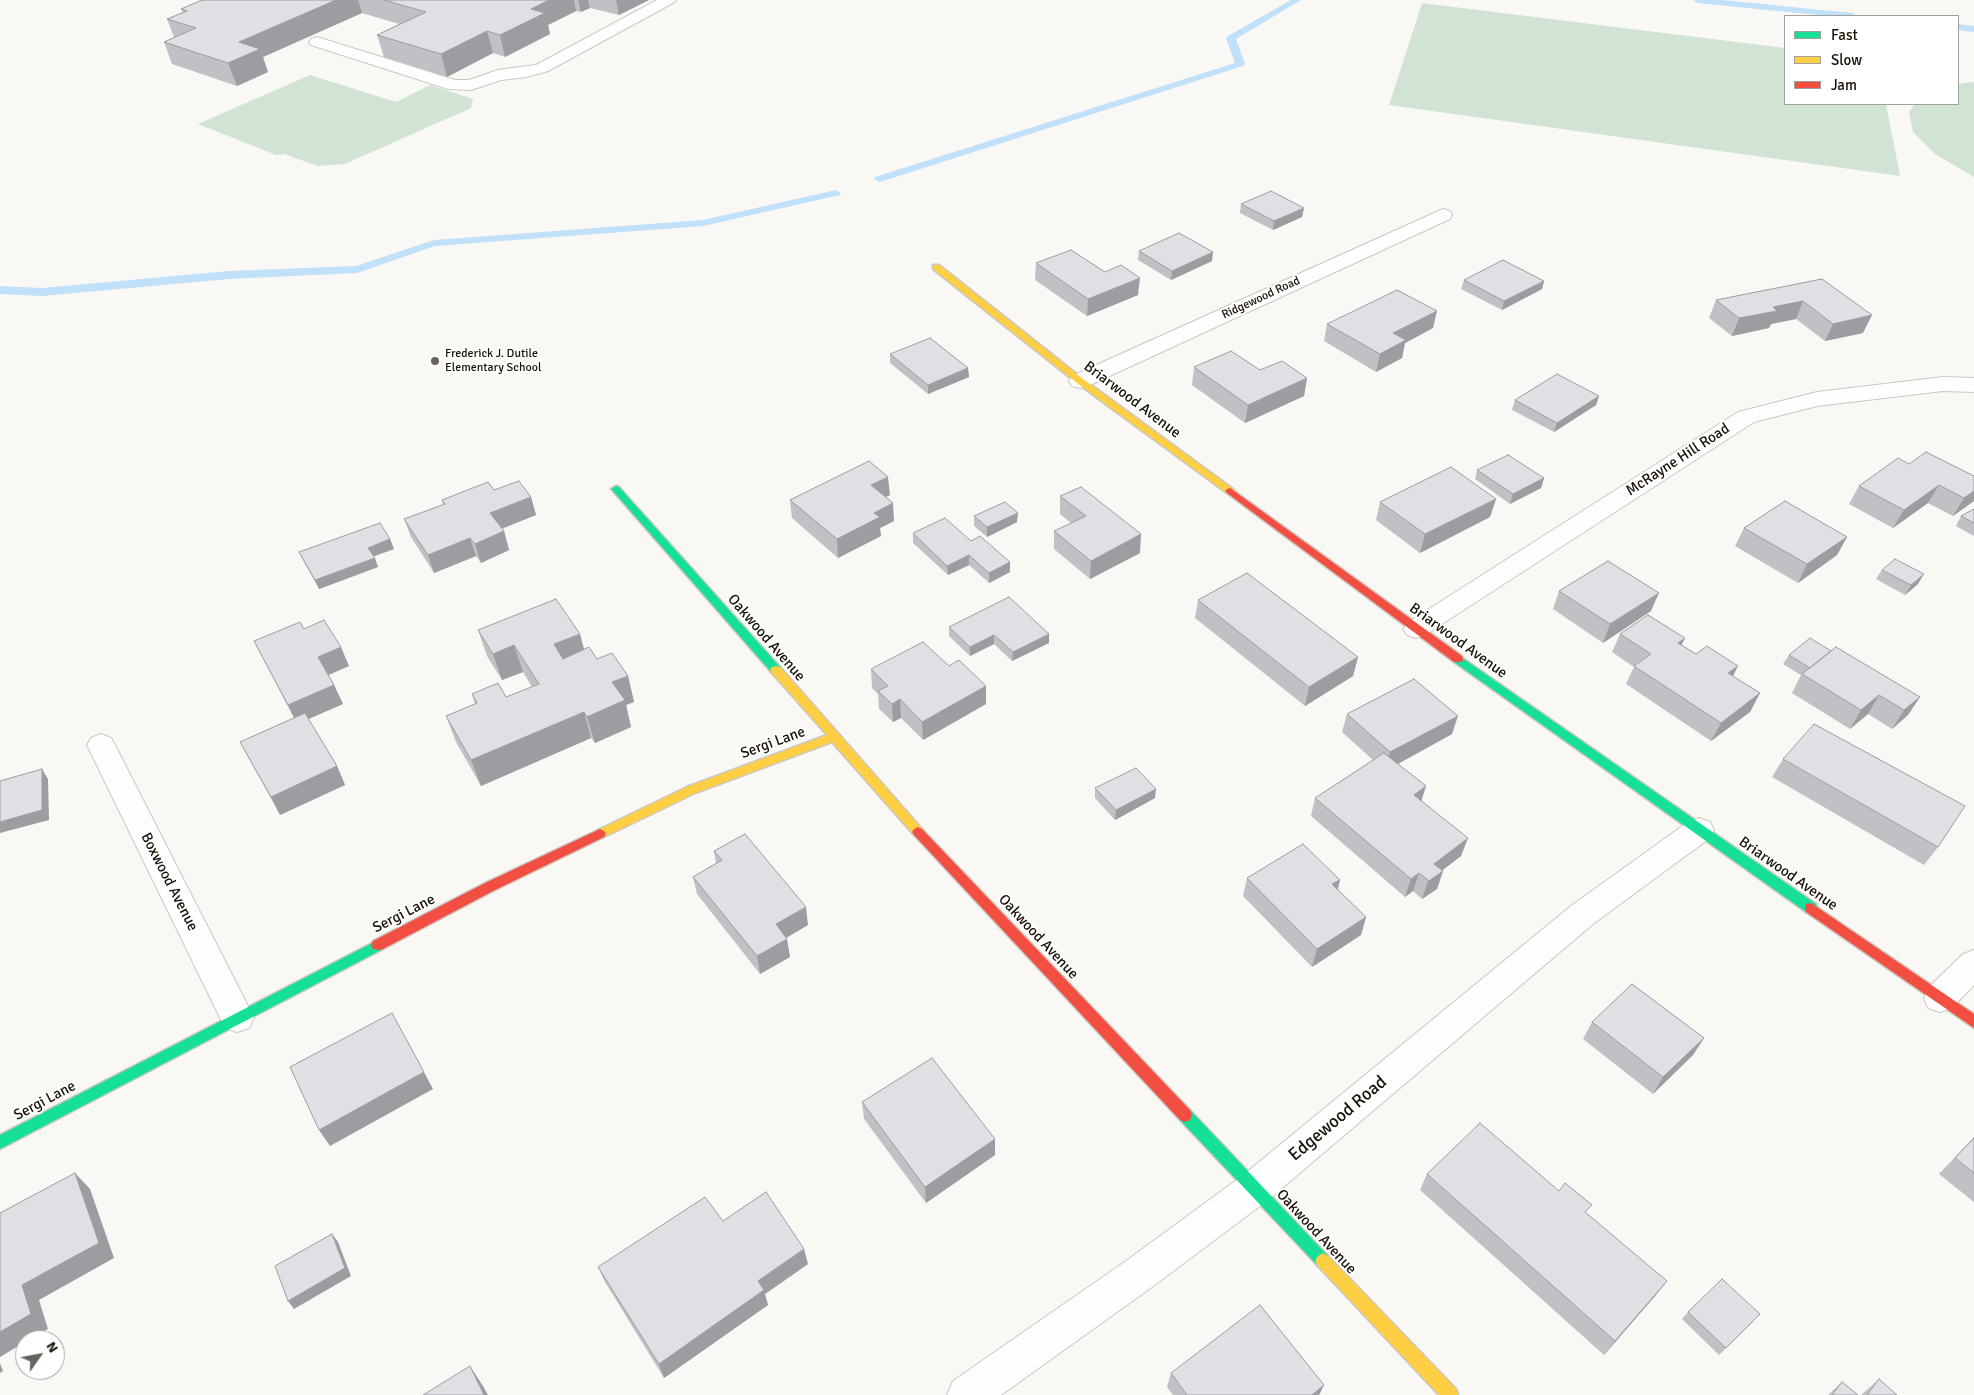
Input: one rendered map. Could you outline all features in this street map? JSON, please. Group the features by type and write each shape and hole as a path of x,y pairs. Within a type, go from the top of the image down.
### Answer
{"street":[{"path":"317,42 454,85 467,86 498,75 527,72 542,68 668,0"},
{"name":"Ridgewood Road","path":"1080,381 1443,215"},
{"name":"Briarwood Avenue","path":"936,267 1080,381 1416,629 1511,698 1974,1022"},
{"name":"McRayne Hill Road","path":"1416,629 1746,417 1817,398 1943,384 1974,385"},
{"name":"Oakwood Avenue","path":"616,489 925,840 1450,1395"},
{"name":"Sergi Lane","path":"0,1142 489,888 691,790 834,738"},
{"name":"Boxwood Avenue","path":"100,745 237,1018"},
{"name":"Edgewood Road","path":"967,1395 1139,1274 1255,1188 1582,915 1700,830"},
{"path":"1940,998 1974,964"}],"green space":[{"path":"1422,3 1784,48 1784,105 1886,105 1900,176 1389,105"},
{"path":"310,75 396,102 430,85 473,99 471,108 345,164 318,166 284,154 276,155 198,124"},
{"path":"1974,82 1974,177 1935,154 1913,132 1909,112 1914,105 1959,105 1959,84"}],"building":[{"path":"202,0 336,0 239,42 260,49 228,63 164,42 196,28 167,19 187,11 181,9"},
{"path":"384,0 549,0 531,9 545,13 500,35 487,31 441,54 377,35 426,12"},
{"path":"1271,191 1304,208 1274,221 1241,204"},
{"path":"1179,233 1213,252 1172,271 1139,251"},
{"path":"1071,250 1105,272 1121,265 1140,278 1088,299 1036,263"},
{"path":"1503,260 1544,281 1504,301 1464,280"},
{"path":"1822,279 1872,315 1833,324 1803,301 1773,307 1777,311 1739,318 1716,300"},
{"path":"1397,290 1437,311 1393,333 1406,340 1380,354 1327,324"},
{"path":"930,338 968,368 928,385 890,354"},
{"path":"1231,351 1260,370 1282,361 1307,378 1248,405 1194,367"},
{"path":"1557,374 1599,396 1557,423 1515,400"},
{"path":"1926,452 1974,476 1974,491 1964,498 1939,485 1904,510 1859,486 1898,458 1909,464"},
{"path":"1508,455 1544,478 1513,494 1477,470"},
{"path":"869,461 888,477 871,485 893,503 874,513 880,517 837,539 790,500"},
{"path":"1451,467 1496,499 1425,534 1380,502"},
{"path":"519,481 531,497 490,513 504,531 475,544 470,538 428,555 404,519 445,504 442,500 488,482 494,490"},
{"path":"1081,487 1141,534 1091,561 1054,531 1086,516 1060,496"},
{"path":"1785,501 1847,537 1807,564 1744,528"},
{"path":"1005,502 1018,513 987,527 974,516"},
{"path":"1974,509 1974,523 1961,516"},
{"path":"945,518 971,541 980,536 1010,562 989,573 969,555 947,566 913,533"},
{"path":"380,523 390,539 368,548 375,558 315,580 299,552"},
{"path":"1895,559 1924,574 1911,585 1882,570"},
{"path":"1608,561 1659,593 1610,624 1559,591"},
{"path":"1247,573 1358,657 1309,687 1198,600"},
{"path":"1009,597 1049,634 1013,652 994,635 970,647 949,627"},
{"path":"556,599 580,634 554,644 563,659 589,647 597,659 612,653 628,676 612,682 625,700 587,717 584,712 471,760 446,716 477,703 472,694 498,683 506,697 539,684 514,645 493,654 478,630"},
{"path":"1648,615 1685,638 1678,643 1696,654 1707,646 1738,666 1728,673 1760,693 1721,723 1634,666 1651,654 1620,634"},
{"path":"324,620 341,647 318,657 334,685 288,705 254,641 300,622 304,629"},
{"path":"1810,638 1831,651 1810,668 1789,655"},
{"path":"923,642 949,666 959,660 986,686 922,722 900,699 892,704 878,691 888,686 871,669"},
{"path":"1836,647 1920,697 1904,710 1879,695 1861,710 1802,674"},
{"path":"1414,679 1458,716 1390,752 1347,714"},
{"path":"305,713 337,766 271,797 240,742"},
{"path":"1814,724 1965,806 1938,847 1783,759"},
{"path":"1384,753 1426,786 1414,795 1468,838 1434,864 1443,871 1429,881 1419,873 1411,879 1315,798"},
{"path":"1136,768 1156,789 1116,810 1095,788"},
{"path":"42,769 42,810 0,822 0,781"},
{"path":"745,834 806,907 776,924 787,939 757,956 693,877 722,860 714,851"},
{"path":"1303,844 1340,880 1332,884 1366,917 1317,949 1247,878"},
{"path":"1632,984 1704,1038 1663,1077 1592,1022"},
{"path":"392,1013 424,1072 319,1130 290,1067"},
{"path":"932,1058 995,1139 925,1187 862,1102"},
{"path":"1480,1123 1559,1191 1565,1183 1592,1205 1585,1212 1667,1281 1615,1341 1427,1174"},
{"path":"1974,1138 1974,1173 1955,1158"},
{"path":"75,1173 99,1243 22,1285 31,1314 0,1332 0,1213"},
{"path":"766,1192 804,1249 758,1281 764,1290 659,1364 598,1267 705,1197 723,1221"},
{"path":"332,1234 345,1268 288,1301 275,1266"},
{"path":"1722,1279 1760,1314 1726,1348 1688,1312"},
{"path":"1260,1305 1324,1385 1312,1395 1187,1395 1171,1373"},
{"path":"470,1366 484,1395 423,1395"},
{"path":"1879,1379 1897,1395 1867,1395"},
{"path":"1842,1382 1858,1395 1832,1395"}],"waterway":[{"path":"879,179 1240,64 1231,38 1297,0"},
{"path":"1697,0 1842,15"},
{"path":"1959,27 1974,29"},
{"path":"0,290 42,292 229,275 357,269 434,243 703,223 836,193"}],"traffic: fast":[{"path":"616,489 776,670"},
{"path":"1458,659 1811,908"},
{"path":"0,1142 378,945"},
{"path":"1185,1115 1323,1261"}],"traffic: slow":[{"path":"936,267 1080,381 1230,491"},
{"path":"776,670 918,832"},
{"path":"600,834 691,790 834,737"},
{"path":"1323,1261 1450,1395"}],"traffic: jam":[{"path":"1230,491 1458,659"},
{"path":"918,832 1185,1115"},
{"path":"378,945 489,887 600,834"},
{"path":"1811,908 1974,1022"}],"place":[{"name":"Frederick J. Dutile Elementary School","path":"435,361"}]}
